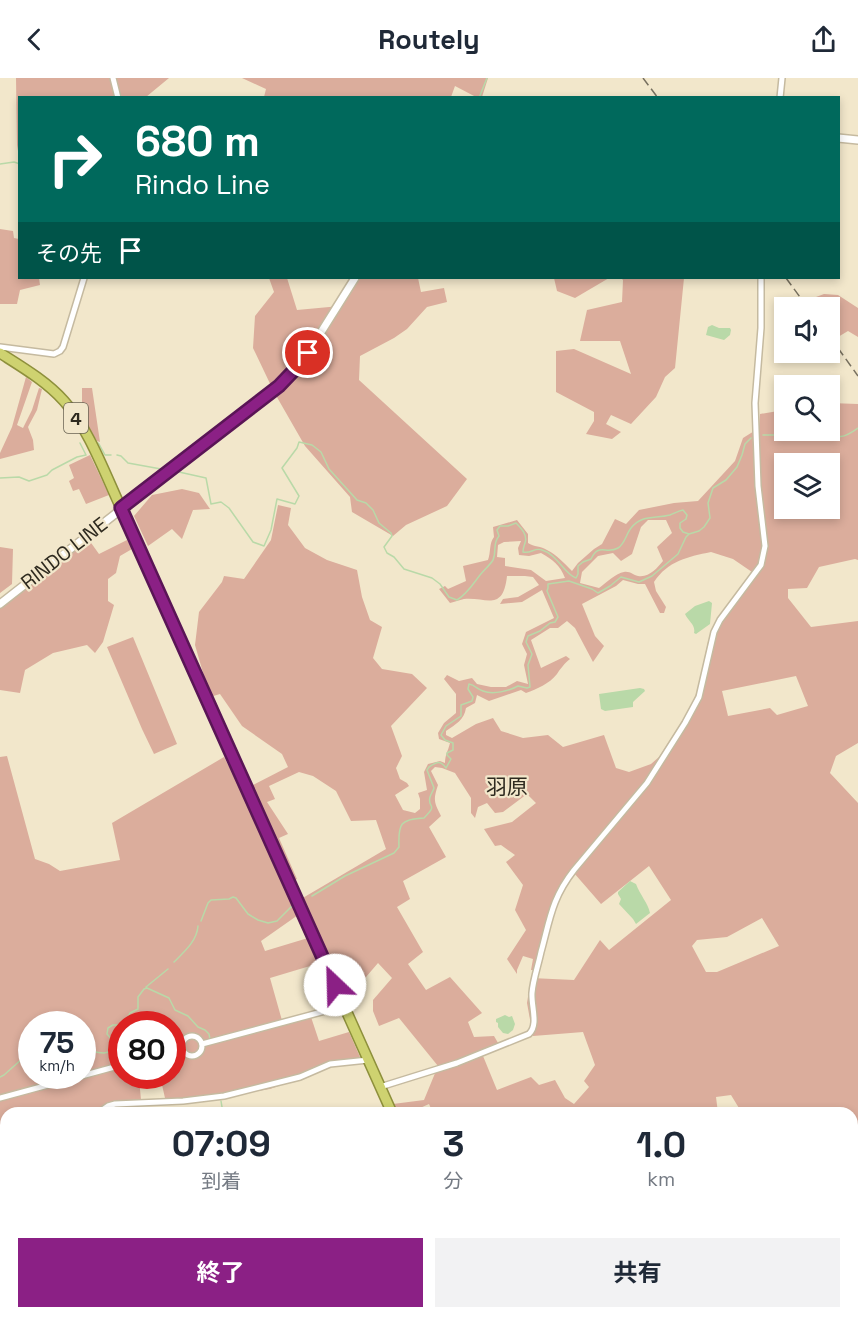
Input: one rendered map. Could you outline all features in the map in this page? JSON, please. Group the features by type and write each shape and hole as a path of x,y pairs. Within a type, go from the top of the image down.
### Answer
{"highway":[{"name":"4","path":"0,353 38,378 64,401 75,415 89,441 389,1107"}],"street":[{"path":"113,78 118,96"},
{"path":"780,96 782,78"},
{"path":"840,138 858,140"},
{"path":"0,347 54,354 60,351 84,279"},
{"name":"RINDO LINE","path":"0,604 279,386 308,353 355,279"},
{"path":"380,1087 457,1063 515,1040 533,1030 533,985 552,906 565,881 648,783 699,697 714,632 720,620 761,565 765,546 758,486 755,403 761,328 761,279"},
{"path":"202,1044 344,1006"},
{"path":"186,1039 190,1036 202,1041 201,1051 196,1055 189,1056 186,1052"},
{"path":"107,1107 115,1104 183,1101 224,1096 300,1077 330,1064 368,1060"},
{"path":"0,1098 108,1069"}],"shaded area":[{"path":"16,78 169,78 147,96 18,96 18,151"},
{"path":"242,78 488,78 482,96 474,96 455,86 451,96 264,96 266,89"},
{"path":"0,229 13,231 14,238 18,239 18,279 39,279 40,285 20,290 17,304 0,304"},
{"path":"269,279 287,279 297,310 340,306 355,279 418,279 421,292 444,288 447,302 427,307 407,329 360,356 359,380 467,479 447,506 406,525 393,536 352,512 350,497 305,446 274,392 253,348 255,316 274,292"},
{"path":"554,279 607,279 575,298 557,291"},
{"path":"684,279 675,368 665,377 656,397 631,424 611,415 606,424 621,432 612,439 586,434 594,421 594,412 556,392 556,351 574,349 631,374 620,341 580,341 587,310 622,302 623,280"},
{"path":"824,294 838,295 858,308 858,337 848,331 840,336 840,297 816,297"},
{"path":"712,325 719,328 730,328 730,335 724,340 706,335 708,327"},
{"path":"26,377 32,382 17,425 23,428 39,388 42,389 37,410 28,427 34,450 0,459 0,453 12,427"},
{"path":"82,388 92,388 100,442 97,441 82,417"},
{"path":"840,403 858,404 858,560 819,567 807,588 788,589 788,598 811,627 858,621 858,743 836,756 830,773 858,803 858,1107 738,1107 731,1095 716,1097 717,1107 430,1107 429,1104 422,1107 394,1107 393,1104 424,1100 438,1066 399,1018 379,1026 373,1011 373,1000 392,978 378,963 360,984 360,988 344,996 301,899 386,849 376,820 351,821 336,791 313,776 299,772 269,786 275,799 267,802 288,834 279,838 297,879 291,882 251,786 288,767 282,754 242,726 220,694 210,697 195,645 199,612 224,576 244,579 271,540 278,505 291,508 288,525 305,548 327,560 357,570 362,597 370,620 382,627 373,658 382,669 412,674 427,688 391,726 402,756 396,768 400,779 409,786 395,795 403,810 415,813 420,809 418,793 427,790 424,772 428,764 440,761 445,763 450,743 439,739 438,733 444,723 456,713 456,694 444,679 447,675 459,681 472,678 477,684 491,687 506,687 517,681 528,684 524,665 527,654 522,644 526,632 554,618 542,590 522,602 500,604 503,599 518,597 539,585 533,577 507,576 502,594 498,599 493,600 464,599 450,603 439,589 445,586 448,589 466,581 463,566 488,560 494,537 493,527 517,520 528,534 528,543 551,552 572,571 578,563 602,544 615,519 626,524 639,510 698,501 735,461 743,438 759,428 760,414 774,412 774,441 840,441","holes":["648,520 666,520 672,533 657,547 663,561 652,572 642,576 624,572 614,576 599,588 580,583 582,572 598,556 613,553 621,561 632,554 641,527","521,541 518,548 519,555 529,556 541,553 556,563 565,578 546,581 531,570 505,566 505,558 497,557 498,545 504,542","711,552 733,559 752,572 716,622 708,642 697,692 688,712 659,757 651,764 629,772 616,768 604,735 563,747 548,735 523,738 501,731 493,718 476,724 452,738 446,735 446,731 461,719 466,708 475,703 477,695 489,701 521,690 526,693 543,686 554,678 570,659 566,656 541,668 531,640 550,628 558,628 567,621 575,628 593,662 604,646 595,636 582,604 623,580 645,584 660,613 664,613 666,607 656,591 654,582 665,569 679,561","796,676 808,706 777,715 770,708 728,716 722,691","435,767 455,773 471,798 471,813 475,818 478,807 487,803 495,813 503,812 527,794 536,803 512,822 484,829 495,846 501,845 515,855 506,862 523,885 515,910 526,930 507,959 517,974 523,956 533,959 531,970 535,970 564,880 574,873 601,904 649,866 671,900 609,950 600,940 574,980 531,978 527,1003 533,1036 583,1032 595,1065 584,1081 589,1087 574,1104 565,1098 555,1080 539,1085 531,1077 497,1090 483,1056 501,1048 494,1036 474,1037 468,1022 482,1013 450,977 426,990 408,964 423,952 397,907 410,899 403,881 446,857 429,827 441,816 435,801 438,785 431,771","762,918 779,946 717,972 706,972 692,946 697,940 727,937"]},
{"path":"90,455 109,495 86,504 79,489 73,491 69,481 74,478 69,465"},
{"path":"182,489 199,493 210,509 193,510 182,539 172,529 148,546 134,516 152,495"},
{"path":"89,540 99,554 127,540 132,549 120,556 116,573 108,579 108,601 114,605 103,642 95,653 87,645 53,653 25,670 20,693 0,690 0,608"},
{"path":"0,547 13,549 12,584 0,593"},
{"path":"709,601 712,603 710,624 696,634 685,614 695,606"},
{"path":"133,637 177,744 154,754 107,647"},
{"path":"640,688 645,691 633,702 633,707 605,711 601,709 599,694"},
{"path":"7,756 35,859 60,871 120,860 112,823 224,757 263,835 298,915 261,941 265,951 308,938 320,963 270,978 283,1024 311,1017 319,1041 349,1032 360,1057 270,1089 184,1103 165,1098 163,1089 186,1089 186,1011 108,1011 108,1089 140,1089 141,1100 113,1107 0,1107 0,757"},
{"path":"630,881 636,884 650,913 636,924 619,904 621,899 618,892"},
{"path":"505,1015 512,1016 515,1024 513,1030 508,1034 503,1033 496,1022 496,1019"}],"waterway":[{"path":"480,96 487,78"},
{"path":"0,164 18,163"},
{"path":"840,436 849,434 858,428"},
{"path":"763,435 774,435"},
{"path":"312,896 345,876 394,853 399,847 399,833 402,824 424,818 431,810 429,801 434,788 427,770 438,763 446,768 451,759 447,753 453,750 453,743 445,740 441,735 446,726 461,716 461,705 472,701 473,697 468,689 469,684 491,693 506,691 518,686 530,687 528,665 532,654 526,642 528,636 555,622 558,617 547,591 548,584 569,581 598,593 621,577 639,582 652,576 678,554 689,534 704,527 710,518 708,503 713,488 726,480 737,467 745,444 751,438"},
{"path":"179,472 206,478 211,504 221,502 229,508 253,542 264,546 271,530 277,499 295,504 299,496 282,468 299,442 312,445 321,452 329,469 357,500 366,503 373,510 379,523 391,533 392,536 384,547 387,553 394,557 404,569 432,578 440,584 449,597 457,600 467,592 493,560 499,536 497,530 500,526 516,523 526,537 523,552 540,549 547,552 576,578 578,566 591,559 597,551 618,548 631,528 644,519 670,515 683,510 687,515 686,519 680,523 680,528 689,534"},
{"path":"0,478 19,477 29,481 47,475 77,457 86,455 80,443"},
{"path":"98,443 105,455 111,455"},
{"path":"117,455 128,463 161,469"},
{"path":"201,921 211,900 236,898 248,914 268,923 277,921 292,906"},
{"path":"174,962 193,941 198,926"},
{"path":"146,987 168,969"},
{"path":"134,1011 138,1009 138,997 147,988 169,998 177,1011"},
{"path":"186,1015 198,1027 205,1030 210,1039"},
{"path":"108,1028 108,1035"},
{"path":"96,1052 108,1052"},
{"path":"0,1077 18,1062"},
{"path":"221,1101 222,1107"}],"railway":[{"path":"643,78 656,96"},
{"path":"787,279 800,297"},
{"path":"840,351 858,376"}],"district":[{"name":"羽原","path":"507,786"}],"route":[{"path":"308,353 279,386 121,508 335,985"}]}
